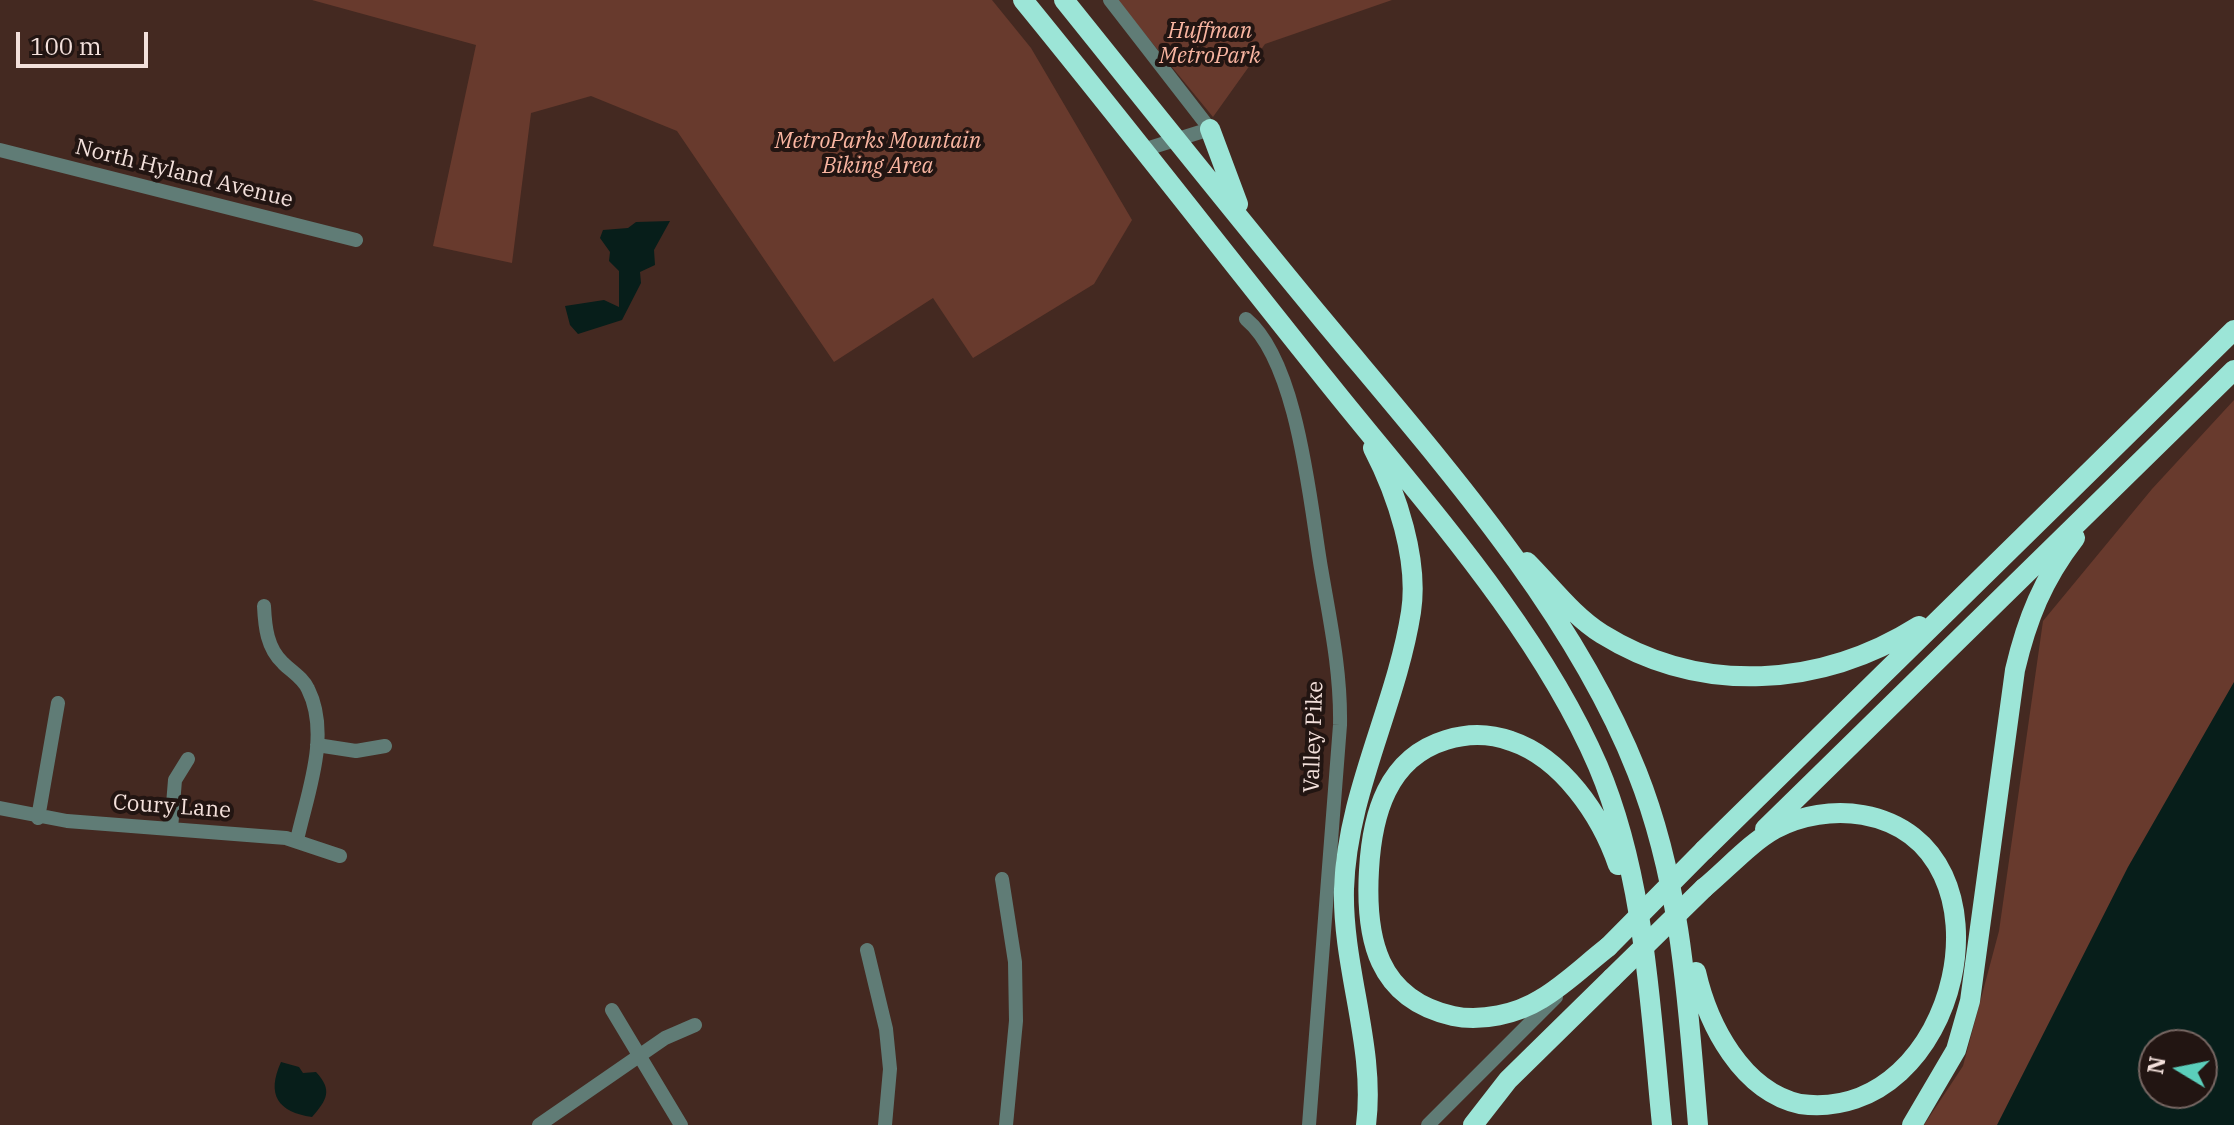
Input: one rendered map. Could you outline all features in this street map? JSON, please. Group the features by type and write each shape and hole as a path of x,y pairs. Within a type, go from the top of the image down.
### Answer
{"highway":[{"path":"1023,0 1447,528 1571,709 1599,768 1619,829 1641,938 1662,1125"},
{"path":"1064,0 1473,506 1567,634 1607,704 1642,786 1702,999 1723,1042 1756,1081 1786,1101 1818,1109 1854,1105 1894,1085 1923,1053 1945,1014 1955,970 1955,927 1946,884 1932,856 1907,833 1875,817 1848,813 1812,815 1774,830 1704,888"},
{"path":"1210,129 1249,230"},
{"path":"1641,938 1607,840 1561,773 1533,748 1493,734 1458,736 1426,746 1400,768 1384,794 1371,831 1367,900 1371,944 1400,989 1429,1009 1480,1018 1499,1015 1541,999 1608,947 1704,850 1950,607 2234,330"},
{"path":"1473,1125 1508,1080 2234,370"},
{"path":"1356,416 1391,487 1410,568 1412,609 1402,653 1355,804 1347,846 1344,891 1347,950 1362,1038 1366,1125"},
{"path":"1912,1125 1956,1050 1970,1001 2015,670 2026,623 2042,585 2117,484"},
{"path":"1473,506 1568,605 1600,632 1638,653 1679,668 1726,676 1778,678 1835,666 1885,647 1950,607"},
{"path":"1674,901 1688,997 1698,1125"}],"street":[{"path":"1110,0 1210,129 1143,150"},
{"name":"North Hyland Avenue","path":"0,150 356,240"},
{"name":"Valley Pike","path":"1246,319 1271,353 1293,410 1340,679 1340,725 1309,1125"},
{"path":"264,606 267,636 273,651 307,686 315,703 317,745 297,840"},
{"path":"38,818 58,703"},
{"path":"317,745 356,751 385,746"},
{"path":"171,829 175,780 188,759"},
{"name":"Coury Lane","path":"0,808 38,818 297,840 340,856"},
{"path":"1002,879 1015,962 1016,1021 1006,1125"},
{"path":"1428,1125 1608,947"},
{"path":"867,950 890,1069 885,1125"},
{"path":"612,1010 681,1125"},
{"path":"549,1122 665,1038 695,1025"},
{"path":"1459,1125 1508,1080"}],"green space":[{"name":"MetroParks Mountain Biking Area","path":"312,0 992,0 1031,48 1132,220 1094,284 973,358 933,298 834,362 677,131 591,96 531,113 512,263 433,246 476,45"},
{"name":"Huffman MetroPark","path":"1117,0 1392,0 1265,44 1213,117"},
{"path":"2234,400 2234,1125 1924,1125 1963,1066 1999,931 2043,621 2152,489"}],"water":[{"path":"670,221 654,250 655,265 640,272 641,283 622,320 578,334 570,325 565,306 604,300 619,307 619,271 609,261 610,252 600,238 603,230 628,228 636,222"},
{"path":"2234,682 2234,1125 1997,1125 2128,867"},
{"path":"281,1062 299,1067 303,1073 316,1072 325,1084 326,1095 312,1117 291,1111 278,1100 275,1084"}]}
